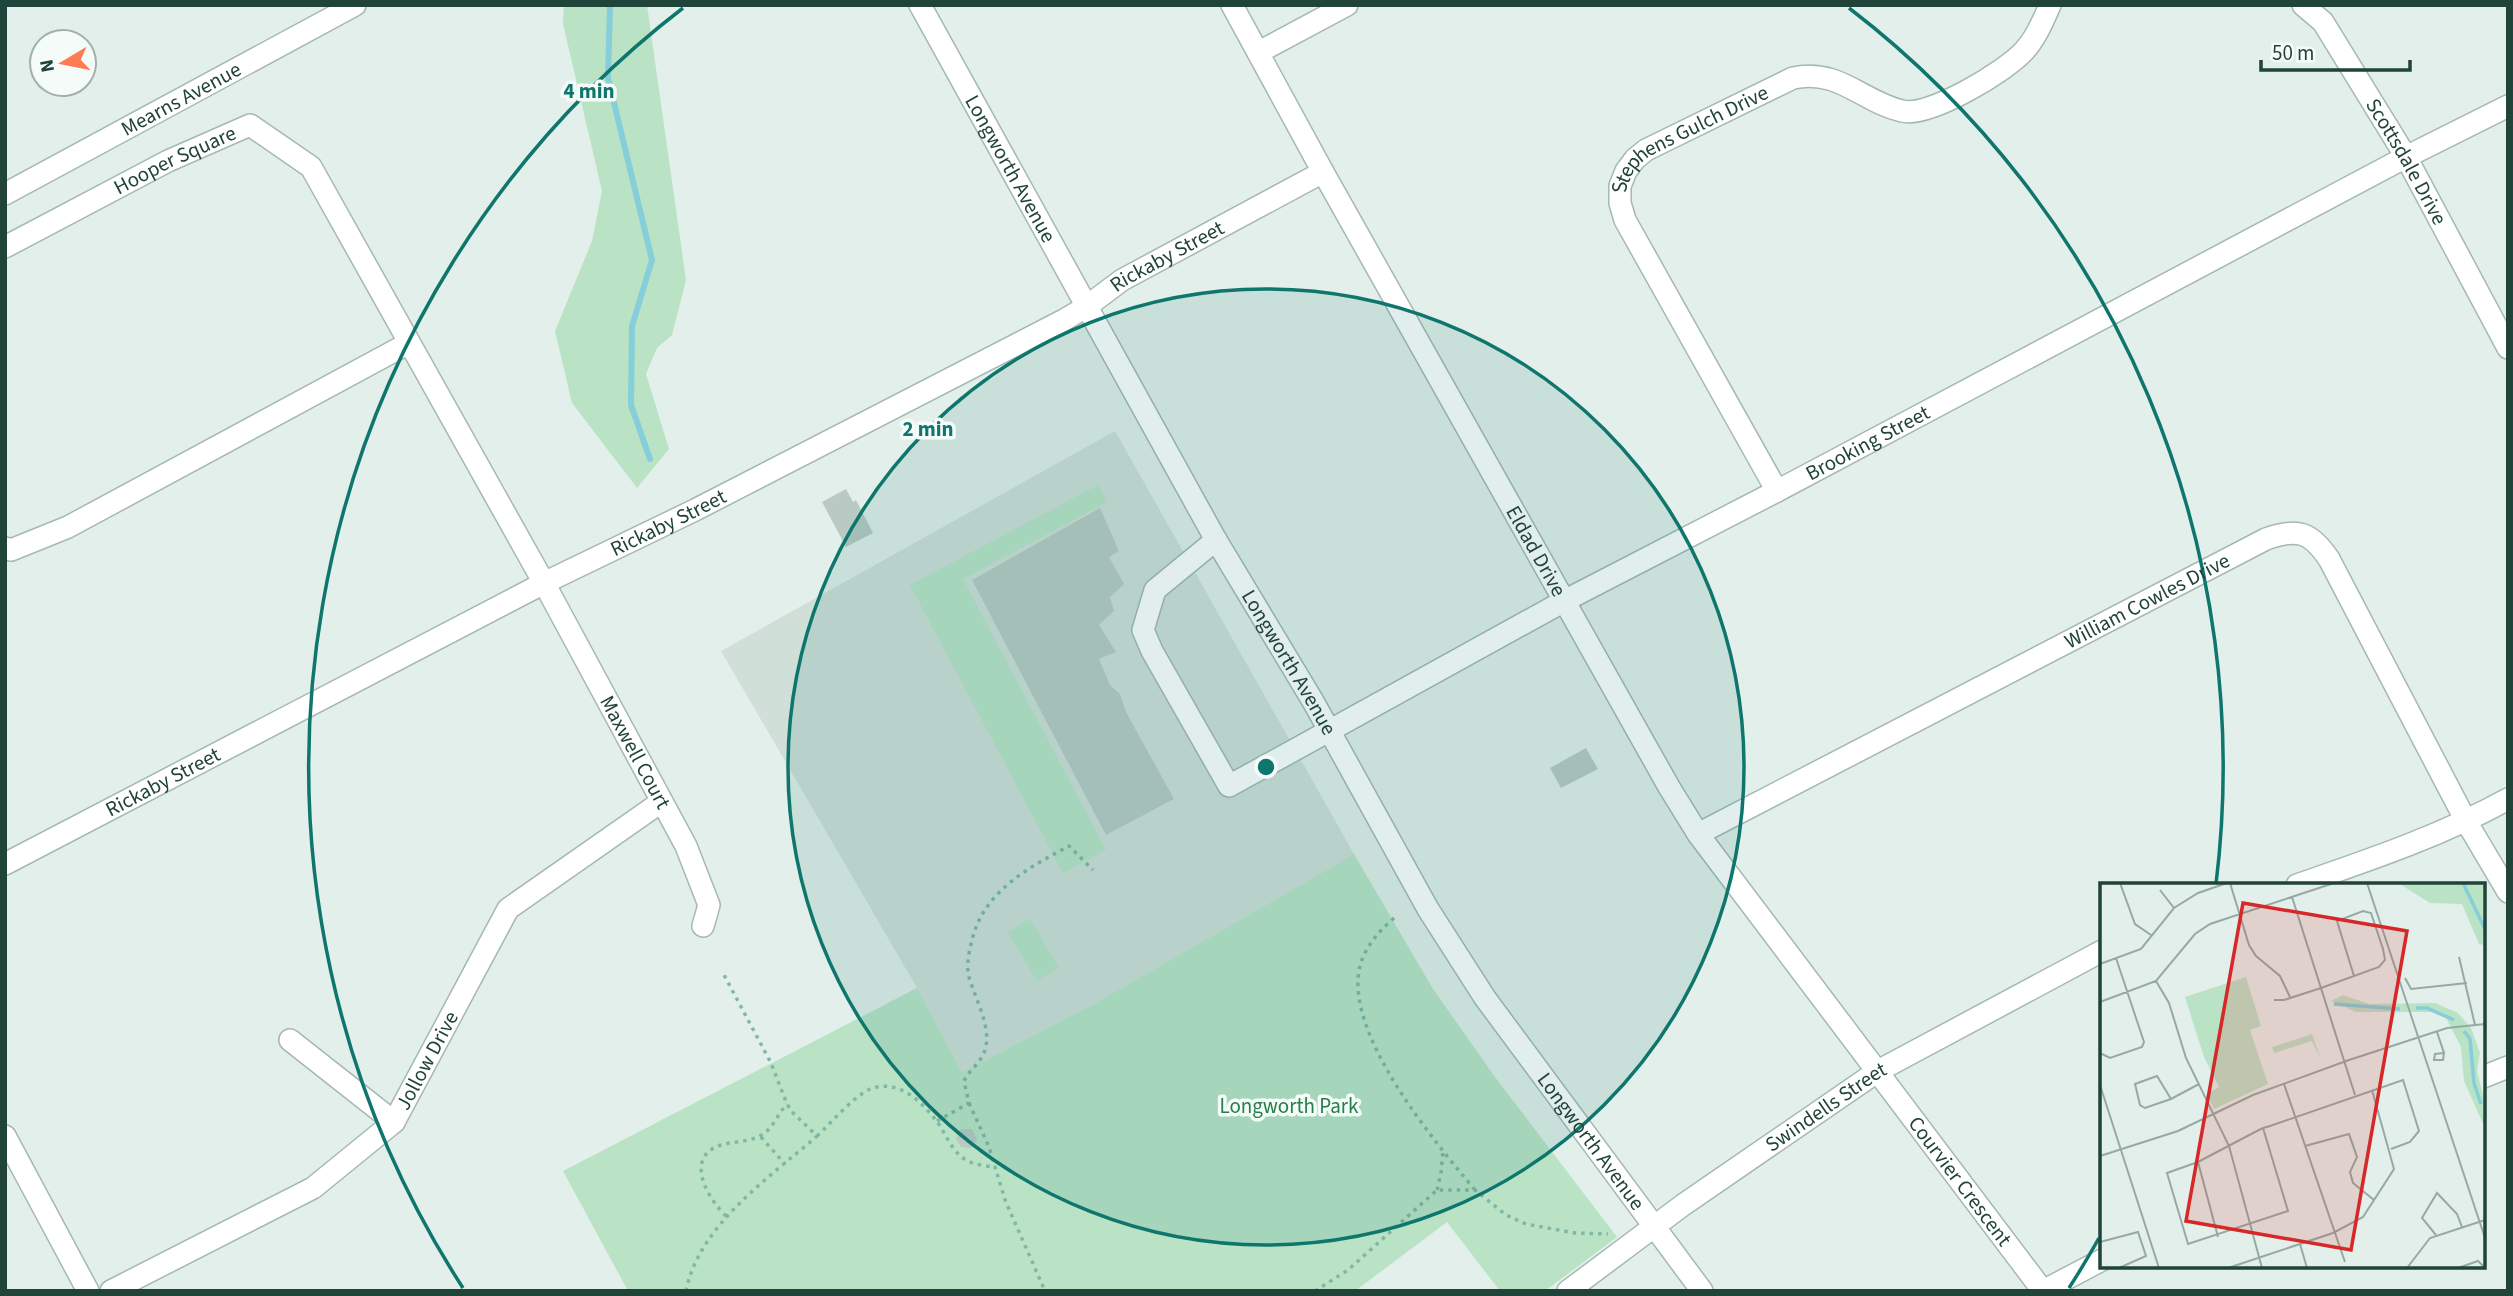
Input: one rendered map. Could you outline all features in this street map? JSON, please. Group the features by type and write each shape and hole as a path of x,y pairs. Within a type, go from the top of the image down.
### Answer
{"street":[{"name":"Mearns Avenue","path":"5,194 355,5"},
{"name":"Longworth Avenue","path":"920,5 1216,540 1330,731 1407,873 1477,987 1702,1291"},
{"name":"Eldad Drive","path":"1232,5 1669,787 1698,834 1878,1071"},
{"path":"1259,52 1347,5"},
{"name":"Stephens Gulch Drive","path":"1777,491 1625,220 1620,186 1626,171 1646,150 1793,78 1807,75 1833,79 1904,112 1926,110 2013,63 2037,33 2050,5"},
{"name":"Scottsdale Drive","path":"2303,5 2323,22 2406,157 2508,348"},
{"name":"Brooking Street","path":"1216,540 1156,590 1143,630 1152,651 1229,786 1566,600 2406,157 2508,106"},
{"name":"Hooper Square","path":"5,247 168,161 250,125 311,167 544,583"},
{"name":"Rickaby Street","path":"5,864 544,583 695,510 1086,307 1122,280 1323,172"},
{"path":"5,548 11,550 68,527 409,343"},
{"name":"William Cowles Drive","path":"1698,834 2266,539 2292,532 2301,533 2318,543 2329,559 2466,821"},
{"name":"Maxwell Court","path":"544,583 686,846 709,905 703,926"},
{"path":"2303,883 2384,855 2466,821 2508,799"},
{"name":"Jollow Drive","path":"111,1291 313,1188 394,1122 508,909 661,802"},
{"path":"2466,821 2508,892"},
{"name":"Swindells Street","path":"1569,1291 1655,1226 1878,1071 2100,952"},
{"path":"290,1040 394,1122"},
{"path":"2485,1076 2508,1067"},
{"name":"Courvier Crescent","path":"1878,1071 2043,1291"},
{"path":"5,1136 88,1291"},
{"path":"2043,1291 2100,1261"}],"path":[{"path":"1045,1291 1005,1200 989,1147 969,1103 964,1082 985,1052 987,1038 968,975 968,954 985,909 999,891 1027,870 1069,846 1093,870"},
{"path":"1394,918 1374,937 1360,967 1358,982 1361,1003 1375,1047 1389,1076 1475,1190 1506,1214 1526,1224 1576,1233 1615,1234"},
{"path":"723,973 771,1063 787,1104 817,1136"},
{"path":"686,1291 688,1279 698,1259 726,1216 861,1095 882,1086 905,1090 937,1121 956,1152 967,1161 994,1167"},
{"path":"937,1121 969,1103"},
{"path":"726,1216 711,1201 705,1190 701,1171 703,1162 713,1149 766,1132 787,1104"},
{"path":"760,1136 785,1164"},
{"path":"1315,1291 1348,1270 1437,1190 1443,1149"},
{"path":"1437,1190 1475,1190"}],"shaded area":[{"path":"1115,431 1354,854 1092,1005 962,1072 917,988 721,651"}],"green space":[{"path":"564,5 647,5 686,280 672,335 657,348 646,374 669,449 637,488 572,403 555,331 592,241 602,191 563,24"},
{"path":"1098,485 1107,502 963,579 1106,850 1063,873 910,585"},
{"name":"Longworth Park","path":"1354,854 1433,989 1495,1077 1617,1237 1545,1291 1500,1291 1447,1222 1355,1291 628,1291 563,1171 917,988 962,1072 1092,1005"},
{"path":"1030,919 1059,968 1037,981 1008,932"}],"building":[{"path":"846,489 853,502 856,500 873,533 846,547 822,502"},
{"path":"1100,508 1119,551 1109,557 1124,584 1110,597 1114,611 1099,625 1116,652 1099,659 1110,685 1120,694 1126,712 1174,799 1106,835 972,580"},
{"path":"1586,748 1598,769 1561,788 1550,768"},
{"path":"961,1129 972,1129 977,1139 972,1148 961,1147 956,1139"}],"waterway":[{"path":"610,5 608,78 652,260 632,326 631,405 650,459"}]}
